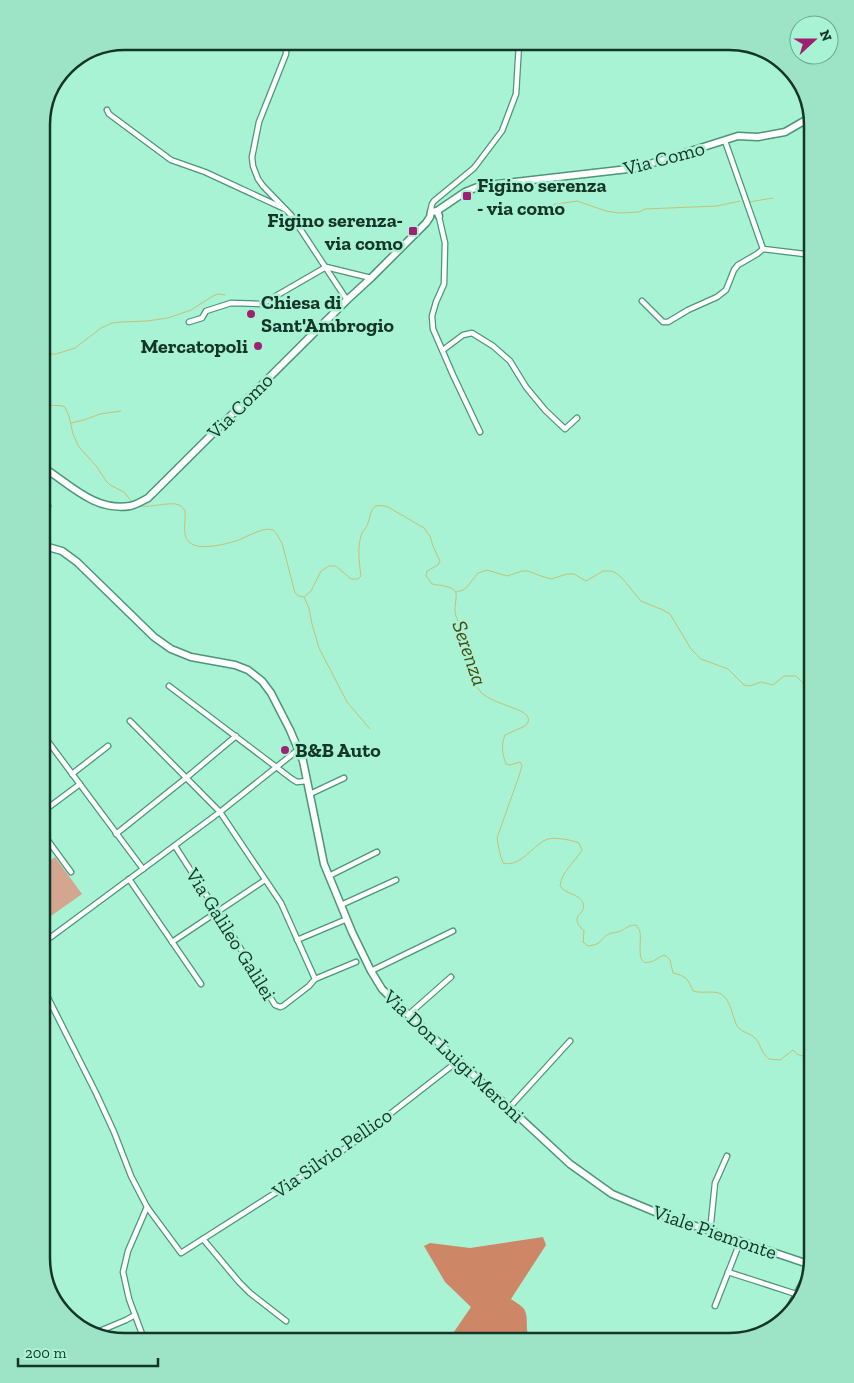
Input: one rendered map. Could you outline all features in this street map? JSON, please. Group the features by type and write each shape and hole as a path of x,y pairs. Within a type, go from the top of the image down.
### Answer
{"street":[{"path":"286,50 259,122 252,157 253,166 258,179 288,211 347,300"},
{"path":"480,432 433,329 432,316 444,284 445,243 435,216 434,201 474,168 502,131 516,94 519,50"},
{"path":"107,110 109,114 171,160 205,172 288,211"},
{"name":"Via Como","path":"50,472 81,494 113,508 132,506 148,498 418,230 456,198 471,189 480,186 637,168 738,136 758,137 785,132 804,121"},
{"path":"725,141 763,249"},
{"path":"642,301 663,322 668,322 688,310 717,297 726,290 738,265 763,249 804,254"},
{"path":"189,322 202,318 206,311 231,303 262,304 326,267 371,278"},
{"path":"357,275 362,286"},
{"path":"443,350 454,340 472,333 493,346 510,362 526,387 545,410 565,429 577,418"},
{"name":"Via Don Luigi Meroni","path":"50,548 62,551 77,562 154,637 171,649 190,657 235,665 248,670 262,681 271,693 299,749 322,856 347,919 371,971 382,989 570,1164 612,1194 620,1197"},
{"path":"169,686 298,782 307,781"},
{"path":"130,720 220,812 281,903 315,979 356,962"},
{"path":"116,834 236,736"},
{"path":"50,744 143,869"},
{"path":"72,774 108,746"},
{"path":"50,937 175,846 299,749"},
{"path":"310,794 344,778"},
{"path":"50,806 80,784"},
{"path":"50,843 71,872"},
{"name":"Via Galileo Galilei","path":"175,846 275,1005 283,1006 315,979"},
{"path":"329,876 377,852"},
{"path":"129,879 201,984"},
{"path":"172,942 265,880"},
{"path":"341,905 396,880"},
{"path":"297,940 347,919"},
{"path":"371,971 453,931"},
{"path":"408,1015 451,977"},
{"path":"50,1002 96,1093 131,1176 147,1208 128,1251 123,1272 128,1299 142,1333"},
{"path":"509,1108 570,1041"},
{"name":"Via Silvio Pellico","path":"147,1208 180,1253 349,1146 458,1061"},
{"path":"710,1232 715,1183 727,1156"},
{"name":"Viale Piemonte","path":"620,1197 660,1214 803,1263"},
{"path":"203,1239 250,1293 286,1321"},
{"path":"714,1306 740,1242"},
{"path":"728,1272 795,1294"},
{"path":"103,1330 135,1315"}],"shaded area":[{"path":"55,857 82,894 50,917 50,861"},
{"path":"543,1237 546,1245 511,1299 520,1305 526,1313 528,1333 453,1333 471,1307 445,1282 424,1246 430,1243 470,1248"}],"waterway":[{"path":"749,202 773,198"},
{"path":"537,207 577,201 606,211 619,213 639,212 645,209 717,206 740,201"},
{"path":"50,354 75,348 101,328 112,323 168,318 191,310 213,296 218,294 225,295"},
{"name":"Serenza","path":"50,405 65,407 79,447 97,467 106,481 124,492 133,503"},
{"path":"71,423 100,414 121,411"},
{"name":"Serenza","path":"140,506 171,504 181,506 185,511 186,538 192,544 198,546 225,544 260,531 273,530 282,543 295,593 304,597 311,591 321,571 329,566 336,566 351,579 358,579 361,576 359,543 375,506 388,507 424,528 430,536 440,561 438,565 427,571 426,576 432,584 449,587 456,593 455,613 474,652 475,680 478,688 491,699 524,713 528,719 528,723 525,726 505,735 503,742 506,764 510,765 520,762 522,766 497,838 503,863 516,862 548,839 564,839 579,843 582,850 566,871 560,886 565,891 579,898 583,903 582,910 577,918 579,925 584,931 583,942 588,946 597,944 610,933 619,932 629,926 636,925 640,932 642,961 654,961 665,955 670,960 673,973 681,975 686,979 693,991 721,994 727,1000 737,1026 756,1039 769,1059 780,1060 793,1050 797,1054 804,1055"},
{"path":"456,592 467,587 478,573 487,570 507,576 528,571 551,579 574,574 586,581 603,571 611,571 622,578 641,601 670,614 691,649 701,659 728,669 744,685 750,686 761,682 773,685 784,676 796,676 804,684"},
{"path":"304,597 309,608 319,648 347,702 370,729"}],"place":[{"name":"Figino serenza - via como","path":"467,196"},
{"name":"Figino serenza- via como","path":"413,231"},
{"name":"Chiesa di Sant'Ambrogio","path":"251,314"},
{"name":"Mercatopoli","path":"258,346"},
{"name":"B&B Auto","path":"285,750"}]}
